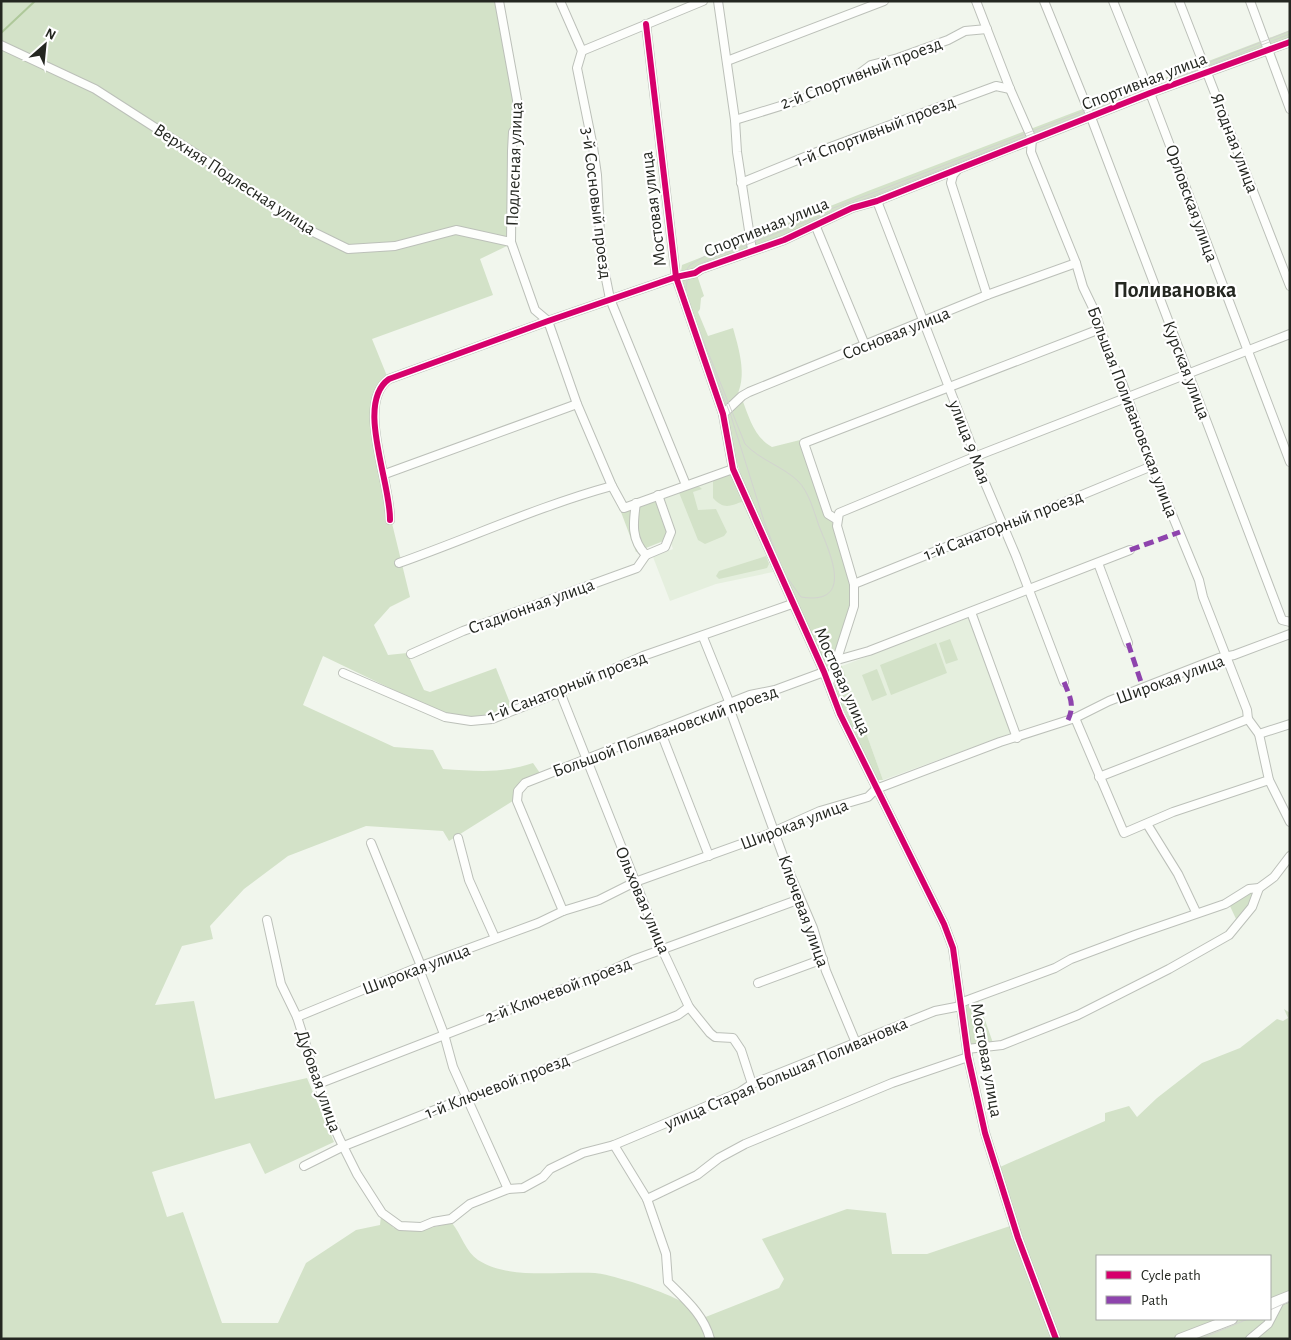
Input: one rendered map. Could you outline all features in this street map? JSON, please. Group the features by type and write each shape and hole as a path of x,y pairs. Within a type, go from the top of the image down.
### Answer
{"main road":[{"path":"1271,1304 1286,1298"},
{"path":"1180,1339 1229,1320"}],"street":[{"name":"Подлесная улица","path":"499,1 517,100 517,126 513,132 512,151 511,242 535,310 548,321 578,404 612,486 624,508 636,503"},
{"path":"560,1 582,51 703,1"},
{"path":"718,1 735,120 741,183 752,250"},
{"path":"727,61 884,1"},
{"name":"Большая Поливановская улица","path":"976,1 1010,89 1032,139 1031,152 1076,263 1083,287 1095,312 1152,466 1199,580 1203,597 1248,710 1248,719 1260,734 1269,780 1290,822"},
{"name":"Курская улица","path":"1044,1 1091,117 1282,620 1290,622"},
{"name":"Орловская улица","path":"1113,1 1150,93 1290,462"},
{"name":"Ягодная улица","path":"1179,1 1290,286"},
{"path":"1250,1 1290,109"},
{"name":"Мостовая улица","path":"646,24 676,277 723,414 733,469 824,672 840,714 944,924 953,948 968,1053 985,1133 1018,1238 1056,1339"},
{"name":"2-й Спортивный проезд","path":"735,120 803,99 859,74 871,65 939,44 966,31 987,29"},
{"name":"Спортивная улица","path":"390,520 385,474 374,426 374,406 378,390 389,379 610,299 676,277 695,273 816,227 852,208 877,201 1150,93 1290,42"},
{"name":"Верхняя Подлесная улица","path":"1,45 95,90 218,168 299,225 348,249 395,246 456,230 511,242"},
{"name":"3-й Сосновый проезд","path":"582,51 577,68 593,147 597,175 601,254 610,299 686,485"},
{"name":"1-й Спортивный проезд","path":"741,183 817,152 996,86 1010,89"},
{"path":"959,168 953,175 951,183 987,295"},
{"name":"улица 9 Мая","path":"877,201 972,447 974,458 1003,526 1064,682"},
{"path":"816,227 865,345"},
{"name":"Сосновая улица","path":"723,414 749,392 987,295 1076,263"},
{"path":"829,684 854,606 854,584 836,522 828,514 804,443 1100,329"},
{"path":"836,522 840,513 853,506 1290,334"},
{"path":"385,474 578,404"},
{"name":"1-й Санаторный проезд","path":"854,584 1152,466"},
{"path":"646,555 639,548 634,534 636,503 733,469"},
{"path":"399,563 478,535 495,525 572,497 612,486"},
{"name":"Стадионная улица","path":"411,654 462,631 637,568 646,555 665,547 671,532 658,495"},
{"path":"837,660 869,652 1130,550"},
{"path":"1098,562 1128,642"},
{"name":"1-й Санаторный проезд","path":"342,673 445,717 471,721 492,718 560,692 643,656 690,639 703,637 725,626 792,604"},
{"path":"971,612 1016,738"},
{"name":"Широкая улица","path":"297,1017 420,966 538,923 563,911 599,900 634,882 709,856 820,811 868,797 876,789 1000,742 1074,718 1109,701 1219,658 1227,657 1290,634"},
{"name":"Ключевая улица","path":"703,637 800,899 813,928 832,985 856,1043"},
{"name":"Большой Поливановский проезд","path":"563,911 516,801 518,791 525,783 729,704 824,672"},
{"name":"Ольховая улица","path":"560,692 634,882 689,1007 715,1038 733,1038 741,1050 752,1084"},
{"path":"1074,718 1124,833 1192,805 1269,780"},
{"path":"1099,777 1248,719"},
{"path":"1260,734 1290,724"},
{"path":"660,730 709,856"},
{"path":"1147,824 1178,874 1196,912"},
{"path":"458,838 469,880 495,938"},
{"path":"371,844 420,966 421,974 444,1034 452,1067 508,1189"},
{"name":"улица Старая Большая Поливановка","path":"400,1226 421,1227 433,1222 451,1219 470,1204 508,1189 523,1188 543,1177 550,1169 583,1153 614,1145 740,1092 752,1084 935,1011 961,1004 1196,912 1225,904 1248,889 1259,888 1274,877 1290,856"},
{"name":"улица Старая Большая Поливановка","path":"647,1199 697,1175 719,1158 746,1144 968,1053 1002,1045 1078,1015 1169,969 1229,935 1252,907 1259,888"},
{"name":"2-й Ключевой проезд","path":"318,1084 662,949 800,899"},
{"name":"Дубовая улица","path":"267,920 281,984 297,1017 327,1111 357,1174 382,1213 400,1226"},
{"path":"758,983 823,958"},
{"name":"1-й Ключевой проезд","path":"304,1166 344,1146 466,1098 503,1086 678,1016 689,1007"},
{"path":"614,1145 647,1199 667,1263 668,1282 690,1303 707,1327 710,1339"},
{"path":"1271,1320 1286,1298"},
{"path":"1250,1339 1271,1320"}],"shaded area":[{"path":"1,1 499,1 516,106 509,245 480,259 493,295 372,339 387,376 381,380 370,405 371,422 378,466 410,597 390,607 374,625 388,655 407,653 424,690 430,692 496,668 512,708 471,719 448,716 323,656 303,705 394,747 433,750 443,769 499,770 533,763 542,776 524,782 516,799 449,841 443,831 366,826 288,856 244,889 210,926 213,939 182,946 155,1005 194,1001 215,1099 307,1078 334,1142 265,1174 250,1143 152,1172 167,1217 183,1212 222,1323 278,1323 306,1263 356,1230 380,1225 381,1216 394,1228 425,1229 452,1223 474,1257 490,1266 504,1270 535,1273 603,1274 658,1291 682,1301 688,1306 700,1321 707,1339 1,1339"},
{"path":"1290,30 1290,41 852,206 816,225 685,274 681,271 682,265 868,191"},
{"path":"697,275 704,296 701,298 698,312 708,336 733,328 741,360 742,371 739,391 725,408 683,296 683,279"},
{"path":"742,399 756,432 766,443 772,447 800,440 806,451 830,516 850,581 851,593 843,631 829,667 824,666 742,479 731,443 728,417"},
{"path":"726,473 734,478 773,572 716,584 670,601 653,557 673,549 655,499"},
{"path":"731,474 744,501 724,506 713,498 713,482 715,477"},
{"path":"696,484 702,489 693,492 698,510 716,509 727,532 724,536 705,544 698,540 678,490"},
{"path":"655,499 669,533 666,540 636,552 621,512"},
{"path":"766,556 769,564 767,568 719,579 716,576 719,571"},
{"path":"970,617 1012,733 883,780 842,666"},
{"path":"950,639 958,660 946,664 939,643"},
{"path":"936,643 947,673 891,695 880,665"},
{"path":"839,665 842,666 883,780 878,780 874,777 834,688"},
{"path":"877,669 887,695 872,701 862,675"},
{"path":"1249,891 1255,892 1252,905 1237,921 1229,904"},
{"path":"978,1000 993,1043 971,1044 970,1042 965,1007"},
{"path":"1284,1009 1290,1013 1290,1292 1271,1300 1271,1255 1096,1255 1096,1320 1218,1320 1171,1339 1060,1339 1022,1236 1000,1167 1105,1121 1105,1113 1129,1106 1137,1117 1157,1098 1202,1063 1240,1048 1277,1019 1283,1021 1288,1018"},
{"path":"847,1209 886,1213 892,1254 927,1254 1010,1226 1052,1339 711,1339 703,1318 779,1288 784,1279 762,1239"},
{"path":"1290,1300 1290,1339 1190,1339 1239,1320 1271,1320 1271,1308"}],"waterway":[{"path":"1,33 35,1"}],"tram line":[{"path":"1290,31 847,203 712,252 690,265 682,276 685,298 731,416 764,521 784,573 801,597 818,598 828,593 834,585 834,574 828,549 811,502 802,486 792,476 751,450 745,444 687,300 687,283 691,272 700,264 715,257 1290,34"},
{"path":"1271,1310 1290,1301"},
{"path":"1200,1339 1246,1320"}],"marked path":[{"path":"1130,550 1180,532"},
{"path":"1128,643 1143,688"},
{"path":"1064,682 1071,705 1068,720"}],"cycle path":[{"path":"646,24 676,277 723,414 733,469 824,672 840,714 944,924 953,948 968,1057 985,1133 1018,1238 1056,1339"},
{"path":"390,520 375,424 375,406 379,390 389,379 548,321 676,277 695,273 701,269 784,240 852,208 877,201 1150,93 1290,42"}],"district":[{"name":"Поливановка","path":"1175,289"}]}
